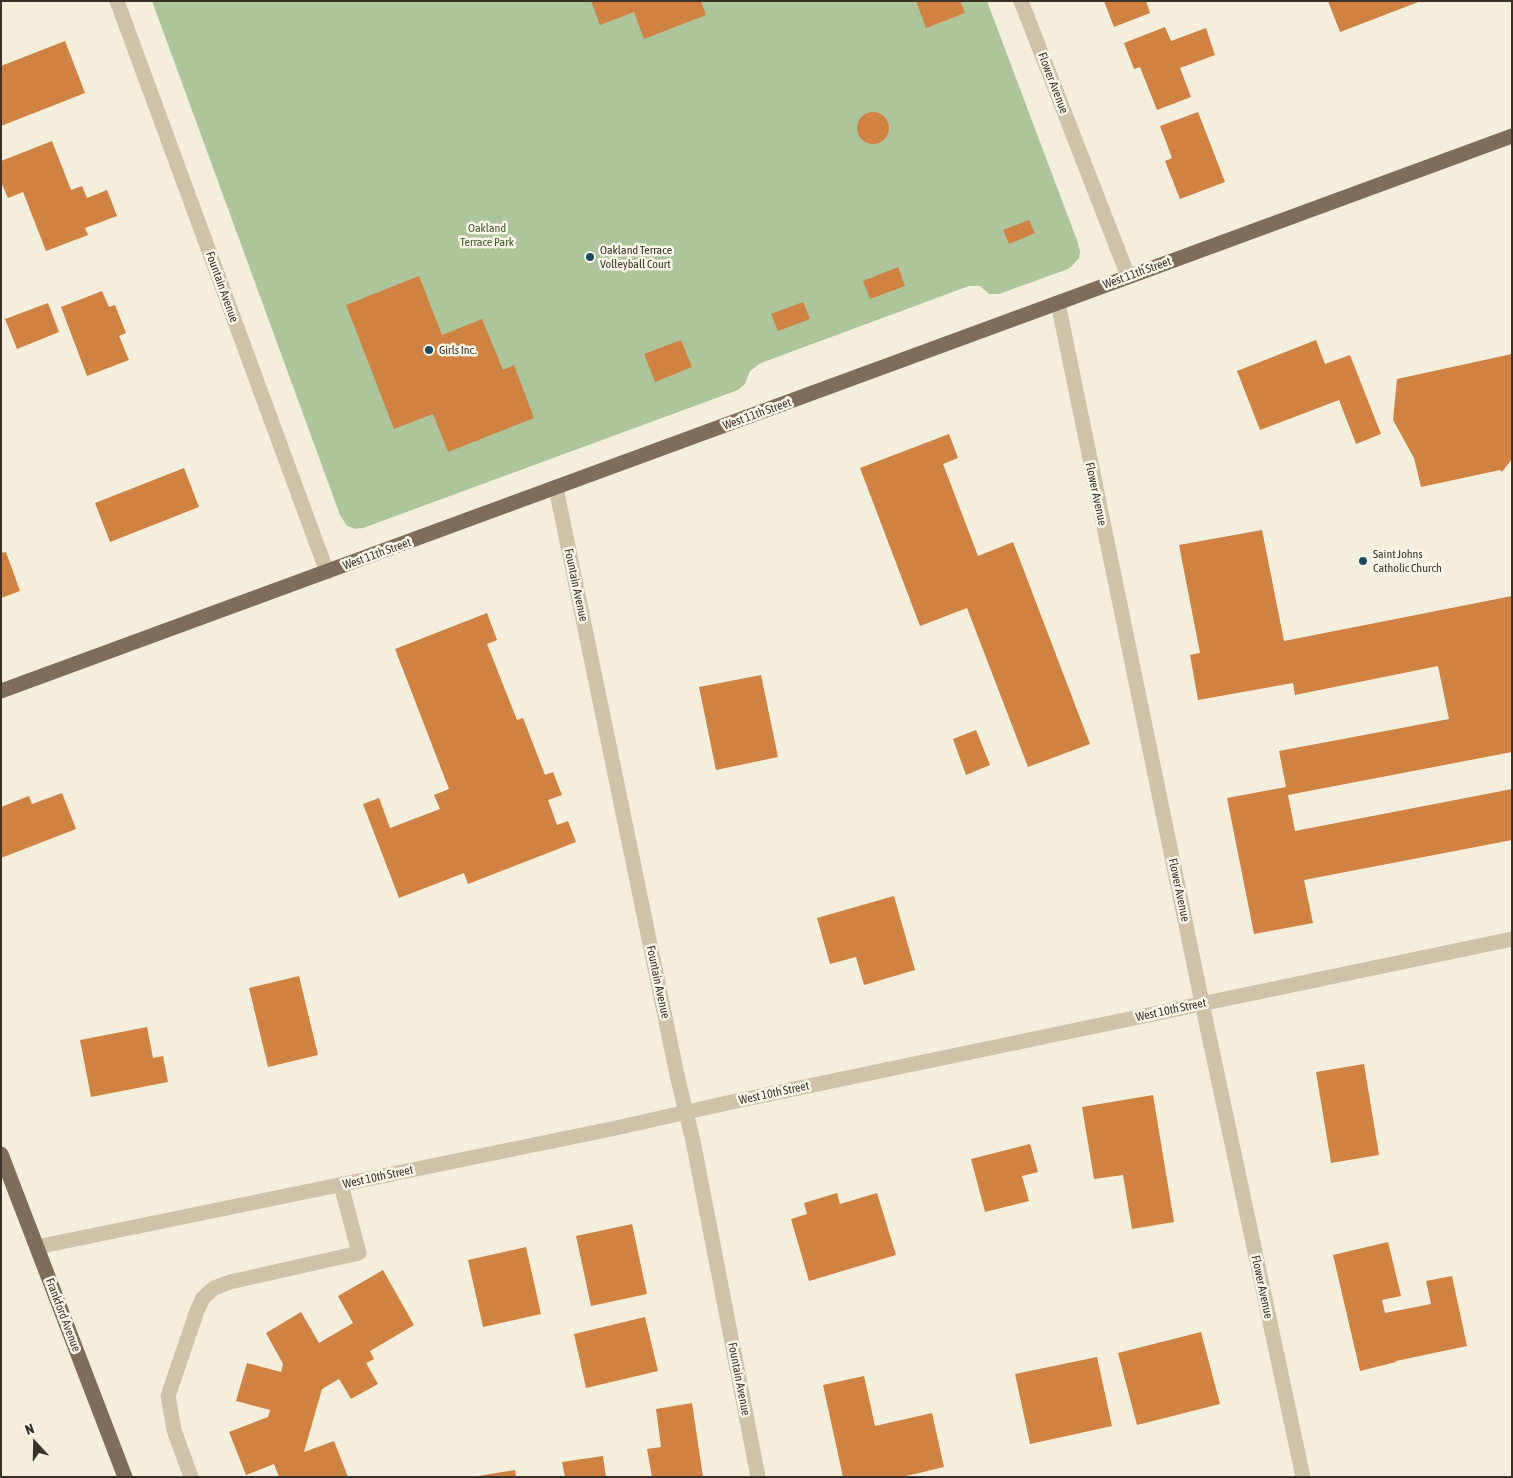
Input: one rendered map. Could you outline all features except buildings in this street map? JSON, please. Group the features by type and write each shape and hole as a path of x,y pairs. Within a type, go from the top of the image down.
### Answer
{"main road":[{"name":"West 11th Street","path":"1,691 1512,136"},
{"name":"Frankford Avenue","path":"1,1154 125,1477"}],"street":[{"name":"Fountain Avenue","path":"117,1 327,572"},
{"name":"Flower Avenue","path":"1021,1 1128,276"},
{"name":"Flower Avenue","path":"1058,303 1202,1003 1303,1477"},
{"name":"Fountain Avenue","path":"556,488 677,1075 687,1112 758,1477"},
{"name":"West 10th Street","path":"37,1247 616,1128 1512,939"},
{"path":"191,1477 174,1430 168,1396 203,1298 214,1288 230,1282 359,1253 341,1185"}],"green space":[{"name":"Oakland Terrace Park","path":"152,1 987,1 1078,243 1079,258 1068,269 999,294 989,294 980,286 969,286 761,363 750,371 745,384 738,390 363,528 355,529 347,526 340,515"}],"place":[{"name":"Oakland Terrace Volleyball Court","path":"590,257"},
{"name":"Girls Inc.","path":"429,350"},
{"name":"Saint Johns Catholic Church","path":"1363,561"}]}
